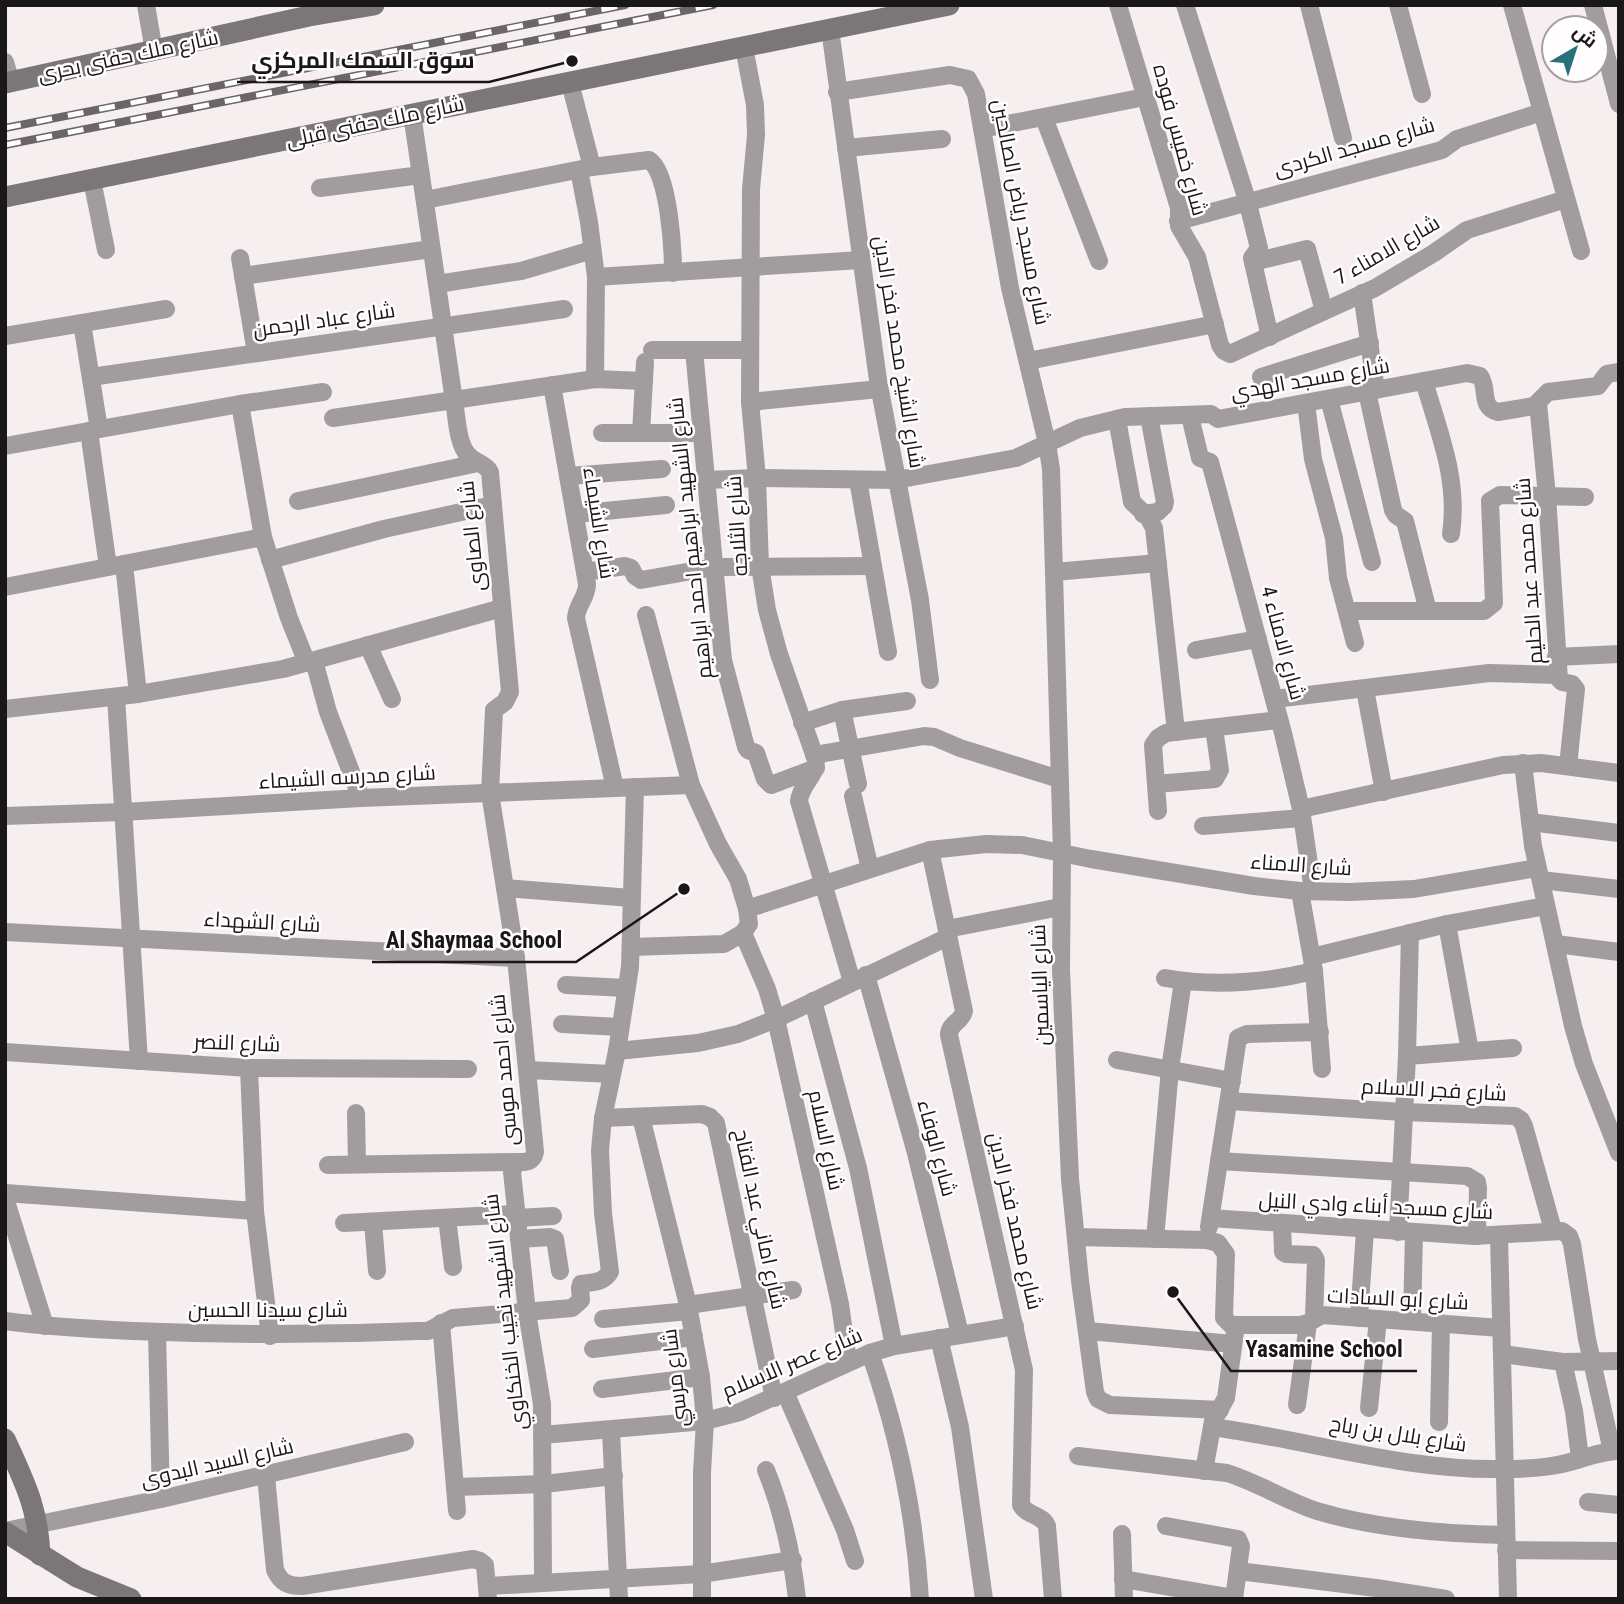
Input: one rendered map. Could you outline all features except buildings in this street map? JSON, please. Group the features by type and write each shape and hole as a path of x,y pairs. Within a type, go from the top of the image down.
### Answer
{"street":[{"path":"146,5 154,51"},
{"name":"شارع ملك حفنى بحرى","path":"7,75 154,51 308,11 374,5"},
{"name":"شارع ملك حفنى قبلى","path":"5,197 950,5"},
{"name":"شارع خميس فوده","path":"1118,5 1180,208 1178,220 1188,245 1197,257 1214,324 1224,351 1236,353"},
{"path":"1185,5 1247,200 1259,247 1259,251 1252,256 1253,262 1270,337"},
{"path":"1309,5 1343,138"},
{"path":"1398,5 1422,94"},
{"path":"1512,5 1581,251"},
{"path":"1593,5 1619,104"},
{"name":"شارع الشيخ محمد فخر الدين","path":"830,29 879,389 920,600 930,680"},
{"name":"شارع الثلاجه","path":"744,47 754,104 756,135 751,189 750,402 757,478 760,566 767,610 779,654 815,762"},
{"name":"شارع مسجد رياض الصالحين","path":"837,92 950,75 960,75 968,79 973,86 997,222 1047,443"},
{"path":"570,83 585,169 596,277 596,379"},
{"path":"982,129 1146,97"},
{"name":"شارع مسجد الكردى","path":"1178,220 1442,150 1457,139 1542,112"},
{"name":"شارع الصاوى","path":"412,114 463,448 490,472 510,692 505,702 494,709 490,793"},
{"path":"1044,118 1099,261"},
{"path":"846,148 942,139"},
{"path":"425,200 643,159 654,163 669,214 673,273"},
{"path":"320,188 421,175"},
{"path":"92,180 106,250"},
{"name":"شارع الامناء 7","path":"1236,353 1362,293 1434,253 1467,230 1566,199"},
{"path":"256,353 242,267 431,249"},
{"path":"1253,262 1307,249 1324,311"},
{"path":"437,284 521,271 592,250"},
{"path":"596,277 861,260"},
{"path":"1362,293 1370,343 1371,391 1393,510 1405,521 1428,611"},
{"path":"5,336 166,309"},
{"name":"شارع عباد الرحمن","path":"91,377 564,309"},
{"path":"82,323 91,377 94,430 138,694"},
{"path":"1028,361 1214,324"},
{"path":"1261,377 1370,343"},
{"path":"641,433 644,381 649,356 694,350 750,350"},
{"name":"شارع الشهيد ابراهيم احمد ابراهيم","path":"694,350 724,668 747,749 756,753 765,779 771,785 815,762"},
{"name":"شارع مسجد الهدي","path":"707,480 896,480 1016,458 1080,428 1117,419 1211,414 1218,419 1474,373 1483,381 1485,403 1493,411 1510,410 1534,406 1548,392 1598,386 1607,374 1619,372"},
{"path":"333,418 596,379 644,381"},
{"path":"1424,381 1454,486 1451,534"},
{"name":"شارع الشيماء","path":"552,385 587,591 576,611 576,618 615,788"},
{"path":"750,402 879,389"},
{"path":"5,446 323,392"},
{"path":"1329,399 1372,562"},
{"path":"1306,403 1313,458 1334,538 1336,571 1355,643"},
{"name":"شارع محمد عبد الحليم","path":"1538,403 1547,496 1557,666 1562,682 1572,684 1576,689 1568,766"},
{"path":"240,404 263,537 270,560 289,618 311,662 361,797"},
{"name":"شارع الامناء 4","path":"1190,415 1200,458 1210,462 1275,699 1301,814 1322,1069"},
{"path":"1143,514 1158,512 1165,502 1149,416"},
{"path":"1117,419 1132,502 1154,528 1176,732"},
{"path":"602,433 701,433"},
{"name":"شارع الياسمين","path":"1047,443 1051,469 1062,853 1061,984 1076,1237 1095,1392 1103,1403 1220,1410"},
{"path":"298,501 478,463"},
{"path":"568,476 662,469"},
{"path":"858,480 888,652"},
{"path":"1347,611 1484,611 1493,603 1490,501 1500,495 1586,497"},
{"path":"270,560 493,505"},
{"path":"575,514 666,505"},
{"path":"5,587 263,537"},
{"path":"1054,572 1158,564"},
{"path":"585,572 625,566 632,568 635,576 641,580 715,567 873,566"},
{"path":"5,709 138,694 311,662 502,608"},
{"path":"631,947 724,944 743,933 749,924 738,879 718,844 691,785 646,615"},
{"path":"1196,650 1258,639"},
{"path":"368,645 392,699"},
{"path":"1275,699 1557,666 1619,654"},
{"path":"1365,689 1384,792"},
{"path":"116,697 139,1061"},
{"path":"802,723 842,710 907,701"},
{"path":"842,710 870,869"},
{"path":"1158,811 1153,745 1158,738 1166,733 1279,720"},
{"path":"1156,784 1215,779 1220,770 1214,728"},
{"path":"859,979 822,885 799,802 800,791 815,762 851,749 925,736 1059,779"},
{"path":"1523,763 1539,874 1584,1064 1619,1153"},
{"path":"1203,826 1301,814 1503,765 1523,763 1568,766 1619,773"},
{"name":"شارع مدرسه الشيماء","path":"5,816 123,812 361,797 691,785"},
{"path":"603,1118 617,1051 631,947 635,787"},
{"name":"شارع احمد موسى","path":"490,793 516,958 535,1152 530,1161 516,1162"},
{"path":"1530,822 1619,833"},
{"name":"شارع الامناء","path":"747,909 930,850 986,844 1022,845 1254,886 1307,891 1414,889 1539,874 1619,889"},
{"name":"شارع محمد فخر الدين","path":"930,850 964,1011 963,1017 951,1026 949,1035 1025,1381 1021,1504 1026,1512 1041,1518 1047,1526 1053,1599"},
{"path":"505,888 631,898"},
{"path":"1155,1239 1170,1069 1174,980 1217,984 1284,978 1313,964 1410,933 1546,906"},
{"path":"617,1051 698,1044 738,1034 859,979 947,933 1060,907"},
{"path":"1447,924 1470,1051"},
{"name":"شارع الشهداء","path":"5,932 516,958"},
{"name":"شارع السلام","path":"743,933 767,989 776,1019 840,1304 848,1362"},
{"path":"1410,933 1401,1172 1412,1321"},
{"path":"1556,944 1619,952"},
{"name":"شارع الوفاء","path":"859,979 916,1153 960,1334"},
{"path":"566,985 626,988"},
{"path":"813,1001 858,1168 894,1346"},
{"path":"562,1024 620,1027"},
{"path":"1207,1241 1237,1043 1242,1034 1320,1032"},
{"path":"1407,1056 1513,1048"},
{"name":"شارع النصر","path":"5,1052 249,1068 468,1069"},
{"path":"1117,1060 1232,1081"},
{"path":"249,1068 256,1210 270,1336"},
{"path":"528,1070 611,1074"},
{"name":"شارع فجر الاسلام","path":"1228,1101 1403,1112 1507,1114 1521,1120 1553,1230"},
{"path":"356,1113 357,1164"},
{"name":"شارع اماني عبد الفتاح","path":"603,1118 702,1114 710,1117 716,1124 779,1395 845,1530 855,1561"},
{"name":"شارع مرسي","path":"641,1117 689,1308 701,1377 705,1421 702,1473 702,1599"},
{"name":"شارع سيدنا الحسين","path":"5,1321 45,1326 270,1336 420,1332 428,1331 453,1318 572,1308 581,1300 582,1284 606,1279 610,1272 601,1181 603,1118"},
{"path":"1219,1161 1467,1176 1473,1178 1478,1188 1477,1236"},
{"path":"328,1165 516,1162"},
{"name":"شارع الشهيد نجيب الخنكاوي","path":"516,1162 512,1172 527,1312 538,1373 542,1435 543,1583"},
{"path":"45,1326 5,1196 256,1210"},
{"path":"344,1223 447,1217 553,1216"},
{"path":"447,1217 453,1267"},
{"name":"شارع مسجد أبناء وادي النيل","path":"1210,1218 1477,1236 1553,1230"},
{"path":"373,1222 377,1271"},
{"path":"1282,1223 1283,1252 1310,1254 1317,1260 1311,1321 1297,1405"},
{"path":"1359,1318 1365,1230"},
{"path":"1553,1230 1562,1231 1569,1236 1572,1244 1592,1363 1616,1451"},
{"path":"1499,1236 1508,1599"},
{"path":"519,1240 550,1237 555,1239 560,1271"},
{"path":"1076,1237 1207,1241 1217,1243 1226,1254 1224,1318 1236,1325 1226,1398 1212,1427 1204,1471"},
{"path":"603,1319 689,1308 754,1294 793,1290"},
{"name":"شارع ابو السادات","path":"1236,1325 1311,1321 1322,1315 1501,1328"},
{"path":"1369,1408 1378,1319"},
{"path":"441,1323 457,1511"},
{"path":"1439,1422 1441,1323"},
{"name":"شارع عصر الاسلام","path":"542,1435 705,1421 740,1412 870,1353 894,1346 1015,1326"},
{"path":"1088,1331 1233,1345"},
{"path":"158,1332 161,1500"},
{"path":"593,1349 694,1337"},
{"path":"939,1338 960,1427 984,1599"},
{"path":"870,1353 887,1405 907,1485 920,1599"},
{"path":"1502,1354 1563,1362 1619,1361"},
{"path":"1563,1362 1574,1411 1580,1458"},
{"path":"602,1389 701,1377"},
{"name":"شارع بلال بن رباح","path":"1212,1427 1446,1467 1504,1469 1557,1465 1616,1451"},
{"path":"611,1431 619,1599"},
{"path":"5,1439 31,1498 38,1524 40,1555"},
{"name":"شارع السيد البدوى","path":"5,1532 161,1500 405,1442"},
{"path":"1078,1456 1227,1473 1338,1517 1506,1542 1619,1551"},
{"path":"766,1470 782,1514 793,1560 797,1599"},
{"path":"266,1476 275,1570 280,1581 290,1586 473,1559 485,1565 488,1592 543,1583 701,1574 793,1560"},
{"path":"455,1487 544,1484 614,1476"},
{"path":"1588,1502 1619,1505"},
{"path":"1123,1579 1234,1599 1241,1546 1235,1537 1167,1527"},
{"path":"5,1532 77,1577 121,1597"},
{"path":"1122,1534 1124,1599"},
{"path":"1238,1571 1446,1599"}],"railway":[{"path":"5,128 625,5"},
{"path":"5,145 713,5"}],"place":[{"name":"سوق السمك المركزي","path":"572,61"},
{"name":"Al Shaymaa School","path":"684,889"},
{"name":"Yasamine School","path":"1173,1292"}]}
